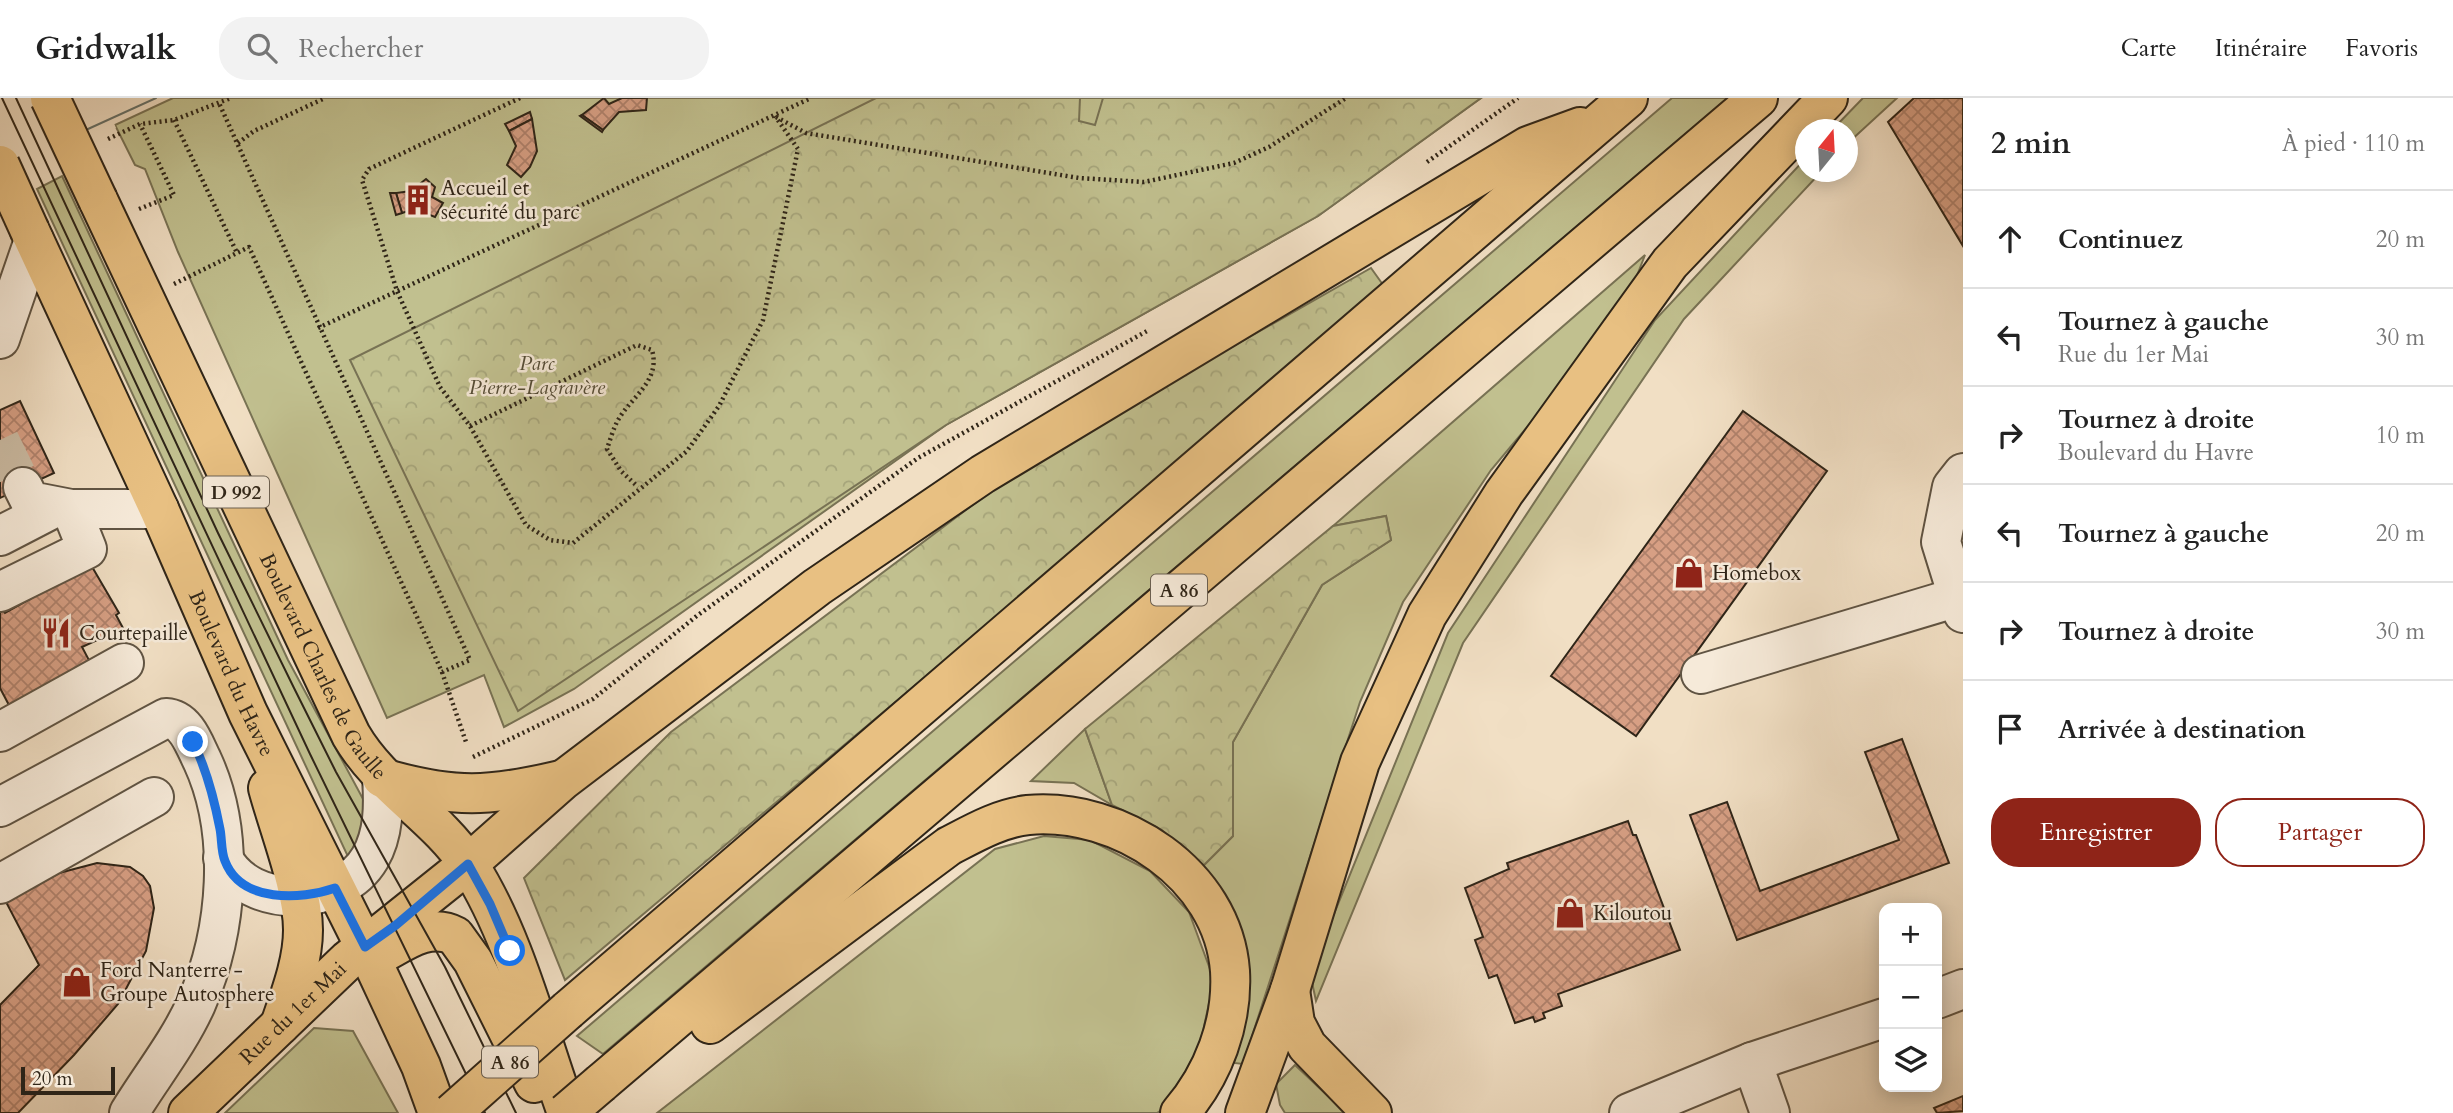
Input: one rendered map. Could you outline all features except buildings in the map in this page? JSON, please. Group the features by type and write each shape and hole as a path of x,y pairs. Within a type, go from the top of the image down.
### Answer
{"main road":[{"name":"Boulevard Charles de Gaulle","path":"50,98 351,735 382,778 450,840 468,864 490,904 510,951 566,1113"},
{"name":"A 86","path":"566,1113 601,1099 1758,98"},
{"path":"1245,1113 1290,990 1360,762 1427,615 1504,493 1670,263 1828,98"},
{"name":"A 86","path":"452,1113 568,1010 1617,108"},
{"name":"Rue du 1er Mai","path":"188,1113 279,1027 564,780 817,587 983,474 1528,146 1617,108"},
{"name":"Boulevard du Havre","path":"0,165 159,509 248,713 335,888 362,956 421,1066 438,1113"},
{"path":"248,713 298,896 303,933 297,969 279,1027"},
{"path":"382,778 462,795 509,792 564,780"},
{"path":"601,1099 949,846 992,824 1026,816 1068,815 1106,824 1148,844 1188,877 1217,923 1230,971 1226,1018 1216,1058 1196,1094 1180,1113"},
{"path":"362,956 426,932 444,931 456,936 472,961 550,1113"},
{"path":"1290,990 1295,1023 1307,1046 1372,1113"},
{"path":"421,1066 445,1113"}],"street":[{"path":"0,339 32,236"},
{"path":"1701,674 1961,605 1941,542 1952,487 1963,473"},
{"path":"23,488 30,501 63,508 159,509"},
{"path":"0,536 63,508"},
{"path":"0,592 87,549 63,508"},
{"path":"0,732 124,663"},
{"path":"0,807 157,722 171,718 180,723 209,778 223,858 220,910 205,982 186,1023 129,1113"},
{"path":"223,858 236,878 248,886 277,895 298,896 335,888 365,865 377,845 382,821 382,778"},
{"path":"0,884 154,797"},
{"path":"1942,997 1963,989"},
{"path":"1629,1113 1752,1062 1879,1020"},
{"path":"1752,1062 1770,1113"}],"path":[{"path":"231,98 219,103 318,328 470,660 442,672"},
{"path":"238,143 254,131 325,98"},
{"path":"520,98 369,169 362,180 397,291 440,387 470,426 526,526 550,540 573,542 638,487 687,451 719,406 763,320 798,149 775,116"},
{"path":"318,328 811,98"},
{"path":"775,116 806,134 1079,178 1144,182 1234,163 1280,141 1346,98"},
{"path":"174,120 237,253"},
{"path":"138,209 174,195 140,124"},
{"path":"174,284 249,247 442,672 466,742"},
{"path":"470,426 637,345 652,350 656,362 650,380 617,421 607,449 621,471 638,487"}],"green space":[{"name":"Parc Pierre-Lagravère","path":"173,98 1481,98 1318,216 946,425 574,689 504,727 484,675 387,718 178,252 145,169 135,165 115,125"},
{"name":"Parc Pierre-Lagravère","path":"876,98 1080,98 1079,121 1095,125 1103,98 1481,98 1318,216 946,425 518,711 350,360"},
{"path":"1672,98 1728,98 603,1054 577,1036"},
{"path":"1863,98 1897,98 1858,134 1858,119 1843,119"},
{"path":"1795,170 1795,182 1812,182 1684,319 1463,643 1316,1001 1310,973 1448,633 1655,320"},
{"path":"62,176 288,660 369,810 350,861 37,189"},
{"path":"1645,255 1629,296 1596,345 1491,470 1403,602 1360,702 1243,1064 1234,1063 1247,997 1243,951 1230,903 1202,867 1233,836 1233,742 1322,585 1391,540 1386,516 1333,526"},
{"path":"1371,268 1386,289 565,980 524,878 671,732 1003,482 1156,390"},
{"path":"1386,516 1391,540 1322,585 1233,742 1233,836 1202,867 1162,830 1112,805 1085,729 1333,526"},
{"path":"1085,729 1112,805 1074,783 1031,781"},
{"path":"1044,836 1090,840 1150,871 1189,912 1214,980 1200,1045 1166,1107 1157,1113 657,1113 995,849"},
{"path":"314,1028 353,1031 398,1113 225,1113"},
{"path":"1295,1065 1346,1113 1285,1113 1280,1105 1276,1084"}],"pier":[{"path":"0,98 103,98 116,128 0,180"}],"tunnel":[{"path":"0,440 23,487"}],"tram line":[{"path":"2,98 310,754 485,1113"},
{"path":"16,98 218,533 294,688 336,772 445,967 516,1113"}],"place":[{"name":"Accueil et sécurité du parc","path":"418,200"},
{"name":"Homebox","path":"1689,573"},
{"name":"Courtepaille","path":"56,633"},
{"name":"Kiloutou","path":"1570,913"},
{"name":"Ford Nanterre - Groupe Autosphere","path":"77,982"}],"route":[{"path":"193,742 209,778 223,858 232,874 244,884 256,890 287,896 317,894 335,888 365,947 396,925 468,864 490,904 510,951"}]}
